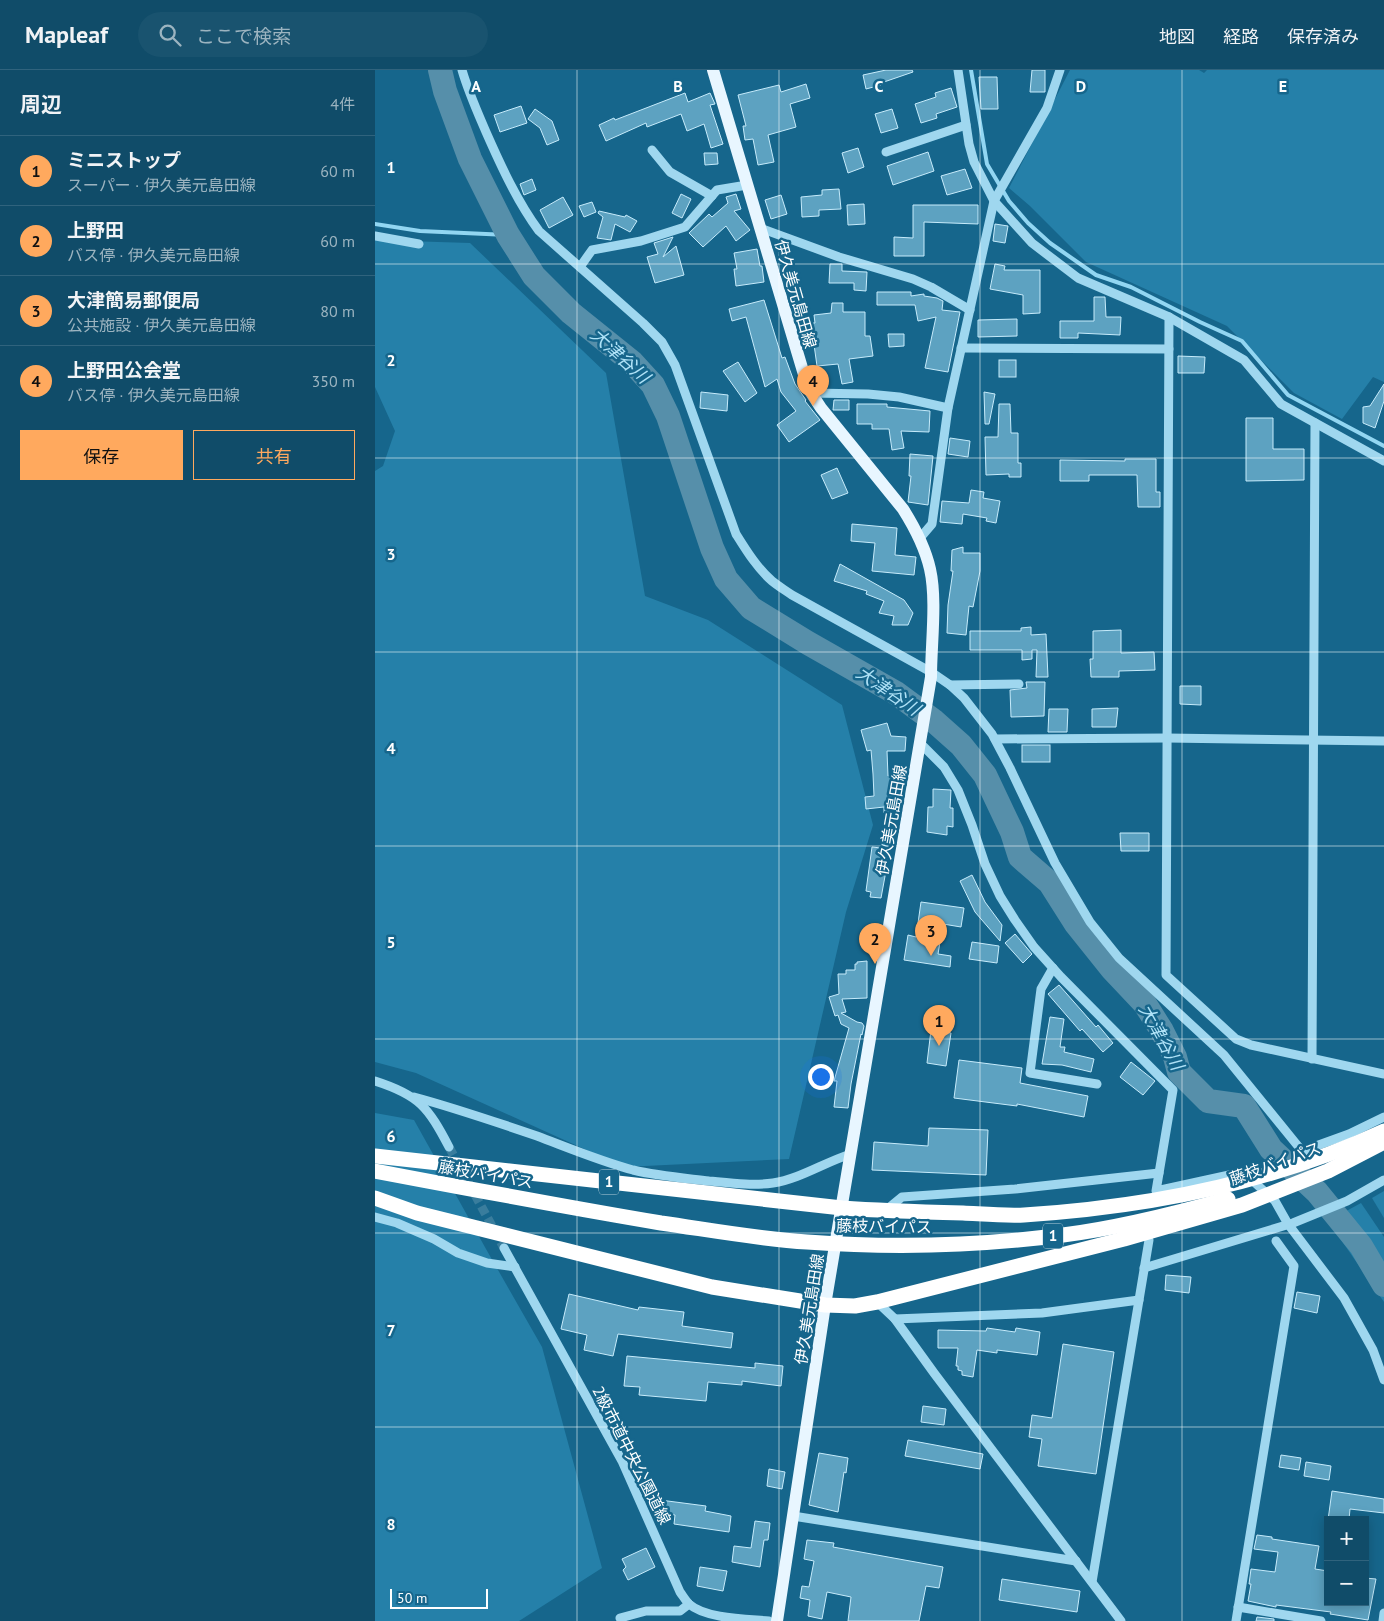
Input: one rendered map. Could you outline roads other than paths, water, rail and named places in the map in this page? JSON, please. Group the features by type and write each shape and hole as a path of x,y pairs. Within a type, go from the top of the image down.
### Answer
{"highway":[{"name":"1","path":"375,1198 426,1215 712,1287 825,1305 855,1306 1133,1236 1238,1195 1297,1166 1364,1141 1384,1131"},
{"name":"1","path":"375,1156 842,1208 1022,1215 1170,1197 1238,1195 1327,1171 1384,1141"},
{"name":"藤枝バイパス","path":"375,1171 626,1217 763,1238 862,1244 938,1245 1011,1241 1065,1235 1169,1215 1238,1195"}],"main road":[{"name":"伊久美元島田線","path":"713,70 794,346 811,393 903,509 920,538 930,570 933,598 931,674 921,740 825,1305 777,1621"}],"street":[{"path":"462,70 466,86 499,161 528,217 539,231 662,342 675,364 736,534 746,551 772,581 792,595 950,685 964,698 995,739 1055,863 1090,922 1119,958 1224,1055 1302,1151 1349,1134 1384,1117"},
{"path":"958,70 969,144 975,162 994,201 1032,244 1078,278 1169,317 1243,360 1281,404 1384,462"},
{"path":"920,538 932,524 948,408 994,201 1047,108 1060,70"},
{"path":"886,152 966,126"},
{"path":"652,150 670,172 712,196"},
{"path":"580,267 592,250 641,241 685,226 717,190 747,185"},
{"path":"760,228 839,257 913,279 931,287 970,310"},
{"path":"375,236 419,244"},
{"path":"1169,317 1166,974 1236,1039 1251,1045 1384,1074"},
{"path":"961,348 1169,349"},
{"path":"811,393 868,394 899,397 948,408"},
{"path":"1312,1059 1315,423"},
{"path":"950,685 1019,684"},
{"path":"995,739 1384,740"},
{"path":"921,740 944,766 958,790 985,864 1005,904 1034,947 1092,1010 1173,1090 1157,1191 1243,1172 1275,1201 1344,1298 1373,1350 1384,1380"},
{"path":"1053,968 1041,989 1031,1073 1097,1084"},
{"path":"375,1081 395,1087 413,1097 423,1106 438,1127 449,1148"},
{"path":"413,1097 464,1111 593,1158 635,1171 674,1177 742,1184 774,1183 797,1176 851,1154"},
{"path":"885,1211 902,1197 1015,1189 1159,1173"},
{"path":"1144,1268 1291,1223 1347,1202 1384,1180"},
{"path":"375,1217 404,1226 434,1239 458,1253 487,1263 515,1267"},
{"path":"1092,1582 1149,1240"},
{"path":"1236,1621 1294,1266 1277,1241"},
{"name":"2級市道中央公園道線","path":"505,1248 622,1461 680,1592 689,1604"},
{"path":"895,1319 1042,1313 1139,1300"},
{"path":"877,1302 895,1319 1121,1621"},
{"path":"793,1516 1076,1561"},
{"path":"620,1618 646,1611 680,1610 689,1604 699,1611 713,1614 769,1621"},
{"path":"1238,1607 1321,1621"},
{"path":"1383,1621 1384,1613"}],"waterway":[{"name":"大津谷川","path":"440,70 445,91 470,159 508,235 534,276 571,313 632,362 653,385 668,416 712,548 726,579 751,608 896,693 934,721 961,745 985,775 1012,832 1020,857 1050,883 1076,924 1112,969 1145,1004 1162,1031 1175,1057 1179,1072 1208,1101 1244,1106 1271,1149 1317,1192 1361,1246 1384,1285"},
{"path":"971,70 987,164 1009,201 1028,223 1050,243 1096,275 1131,287 1242,341 1288,395 1384,446"},
{"path":"375,224 420,231 508,235"}],"tunnel":[{"path":"449,1147 504,1248"}],"place":[{"name":"上野田公会堂","path":"813,406"},
{"name":"大津簡易郵便局","path":"931,956"},
{"name":"上野田","path":"875,964"},
{"name":"ミニストップ","path":"939,1046"}]}
